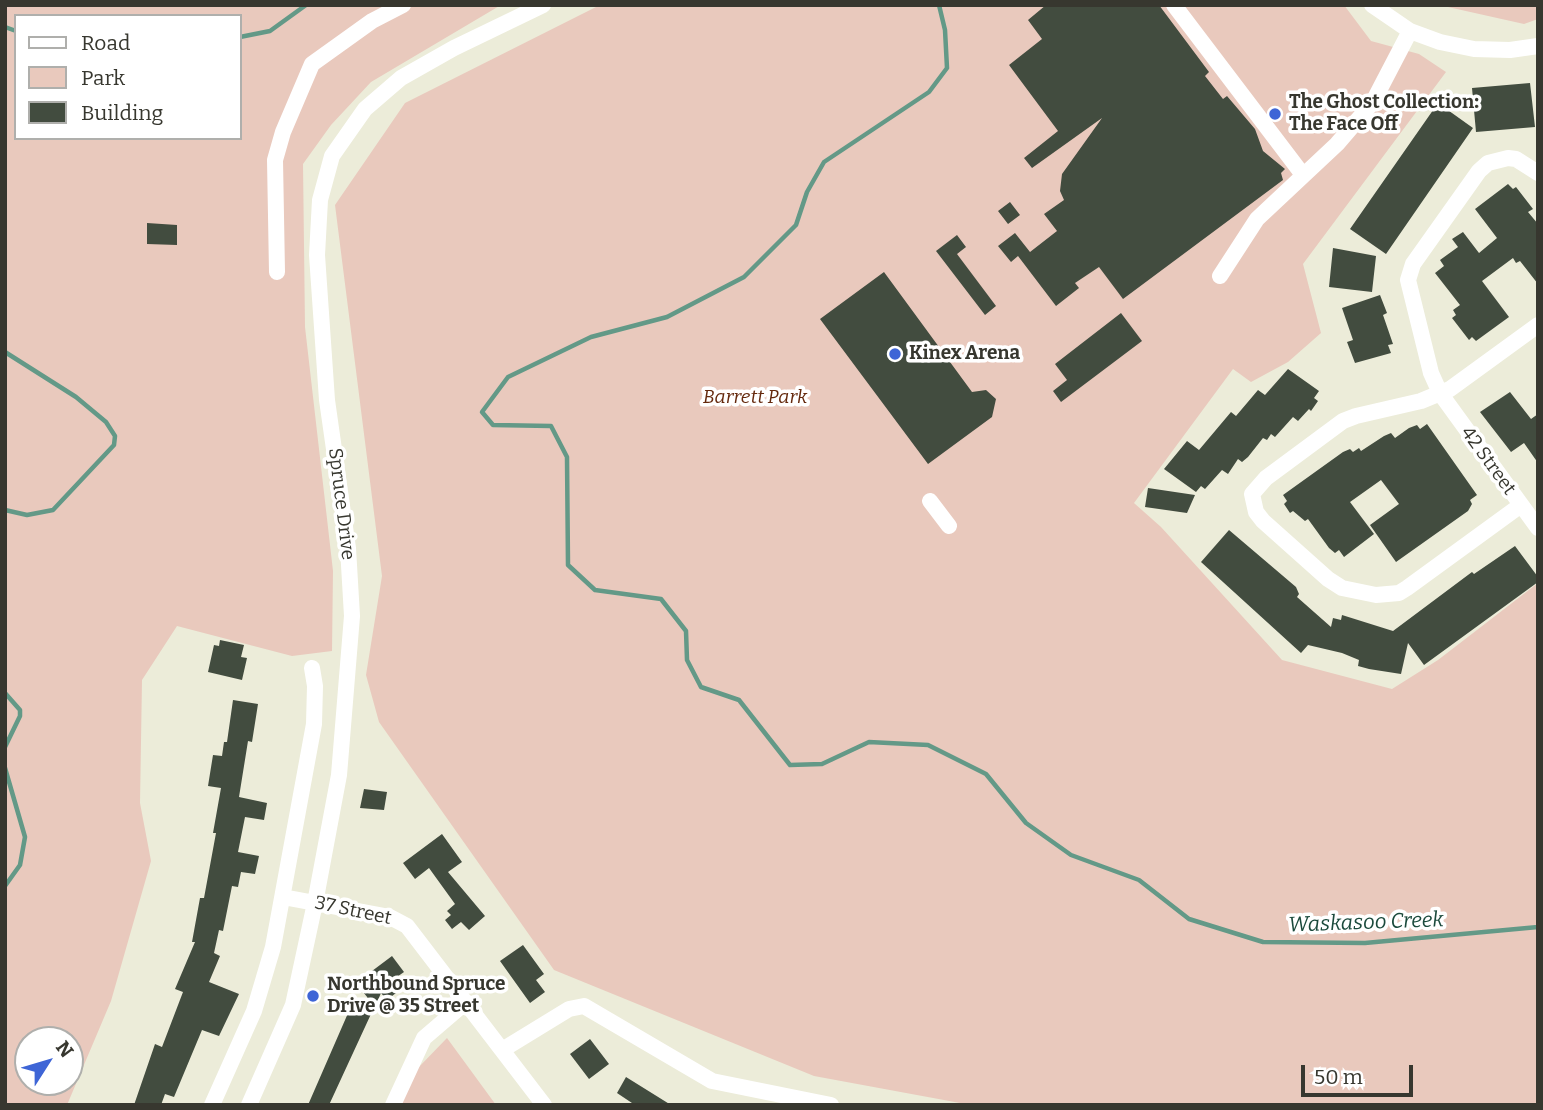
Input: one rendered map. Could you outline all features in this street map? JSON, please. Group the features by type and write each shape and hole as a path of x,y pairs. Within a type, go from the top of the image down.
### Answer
{"street":[{"path":"277,272 275,160 313,64 372,21 403,5"},
{"name":"Spruce Drive","path":"249,1105 293,1005 315,903 339,775 352,616 348,548 327,400 317,256 320,200 332,156 365,109 383,93 401,78 454,48 543,5"},
{"path":"1174,5 1303,175"},
{"path":"1372,5 1410,31 1440,42 1474,49 1510,50 1538,46"},
{"path":"1220,276 1251,225 1373,102 1410,31"},
{"name":"42 Street","path":"1538,173 1516,159 1507,158 1488,163 1479,171 1411,269 1408,279 1431,373 1440,393 1538,528"},
{"path":"1521,505 1407,588 1389,595 1342,588 1256,512 1252,494 1257,485 1332,429 1356,415 1422,401 1440,393 1538,325"},
{"path":"930,500 949,526"},
{"path":"212,1105 258,998 284,897 314,724 312,668"},
{"name":"37 Street","path":"284,897 390,917 407,926 544,1105"},
{"path":"393,1105 424,1038 466,1002"},
{"path":"502,1050 569,1009 584,1006 712,1081 831,1105"}],"green space":[{"path":"5,5 501,5 371,82 331,125 303,164 305,327 333,571 332,651 292,656 177,626 142,680 140,803 151,861 111,1001 84,1065 84,1026 14,1026 14,1096 71,1096 67,1105 5,1105"},
{"name":"Barrett Park","path":"600,5 1344,5 1371,41 1419,54 1446,72 1303,264 1321,333 1288,362 1251,382 1233,369 1134,503 1161,527 1282,660 1392,689 1438,660 1538,583 1538,1105 971,1105 814,1076 554,970 379,722 366,675 382,576 335,205 405,103"},
{"path":"1439,5 1538,5 1538,19 1524,24"},
{"path":"447,1038 496,1105 401,1105 416,1070"}],"building":[{"path":"1046,5 1159,5 1209,72 1205,76 1223,99 1227,96 1255,129 1263,151 1285,169 1281,173 1283,180 1123,299 1099,267 1075,283 1079,288 1056,306 1018,256 1011,262 998,246 1015,233 1030,252 1057,231 1044,214 1064,200 1060,191 1062,174 1102,118 1032,168 1024,158 1058,131 1009,65 1042,39 1028,20"},
{"path":"1530,83 1535,127 1476,132 1472,88"},
{"path":"1438,103 1473,128 1386,254 1350,229"},
{"path":"1508,184 1513,189 1516,187 1533,209 1528,212 1538,224 1538,284 1520,261 1516,263 1513,258 1482,281 1509,317 1476,341 1472,337 1469,340 1452,318 1456,315 1453,310 1460,305 1435,273 1444,266 1440,260 1458,247 1452,239 1463,232 1479,253 1497,238 1475,209"},
{"path":"1010,202 1020,215 1008,224 998,211"},
{"path":"147,223 177,225 177,245 147,244"},
{"path":"957,235 966,247 957,254 996,306 985,315 936,251"},
{"path":"1333,248 1376,256 1372,292 1329,287"},
{"name":"Kinex Arena","path":"884,272 972,392 986,390 996,399 992,417 928,464 820,319"},
{"path":"1380,295 1387,313 1383,315 1393,344 1388,345 1391,353 1355,363 1347,342 1353,340 1342,308"},
{"path":"1121,313 1142,341 1061,402 1053,391 1067,380 1055,364"},
{"path":"1288,369 1319,391 1314,398 1318,401 1311,411 1309,409 1298,421 1293,417 1275,437 1271,434 1267,440 1263,438 1248,457 1242,462 1238,459 1228,474 1222,470 1205,489 1201,486 1196,492 1164,469 1187,441 1199,450 1231,412 1236,416 1258,390 1265,395"},
{"path":"1510,392 1531,419 1538,414 1538,463 1524,443 1511,452 1480,412"},
{"path":"1427,424 1477,495 1470,500 1472,504 1468,511 1396,562 1370,525 1399,504 1381,480 1350,502 1374,534 1344,557 1339,550 1335,553 1329,548 1308,519 1305,521 1293,511 1290,513 1284,504 1287,501 1283,495 1343,452 1350,449 1353,452 1359,448 1361,451 1391,433 1395,438 1409,428 1417,425 1420,429"},
{"path":"1148,488 1195,495 1187,513 1145,507"},
{"path":"1229,530 1296,587 1299,594 1297,597 1331,627 1333,618 1341,620 1342,615 1393,631 1472,572 1474,574 1515,546 1538,577 1538,582 1424,665 1408,643 1401,674 1369,669 1358,666 1359,660 1342,653 1308,645 1301,653 1201,562"},
{"path":"220,640 244,645 241,657 247,658 242,680 208,672 214,645 219,646"},
{"path":"233,700 258,704 252,742 248,741 239,797 267,803 264,820 245,817 238,852 259,856 255,874 241,872 238,887 232,886 223,931 219,930 214,953 220,956 209,982 239,994 219,1036 202,1030 174,1097 165,1094 161,1105 134,1105 155,1044 162,1047 183,992 175,989 195,942 192,942 200,898 204,898 216,833 213,833 221,788 208,786 213,755 222,756 224,742 227,742"},
{"path":"364,789 387,792 384,810 360,808"},
{"path":"442,834 462,862 448,872 485,916 469,930 461,922 452,929 445,920 451,915 447,911 455,904 429,868 415,879 403,863"},
{"path":"523,945 544,974 536,980 545,992 530,1003 500,961"},
{"path":"392,956 404,972 394,979 401,989 387,1000 381,993 375,1007 356,983"},
{"path":"352,1004 371,1014 329,1105 308,1105"},
{"path":"590,1039 609,1064 589,1079 570,1054"},
{"path":"626,1077 671,1105 635,1105 617,1093"}],"waterway":[{"path":"242,37 270,31 306,5"},
{"name":"Waskasoo Creek","path":"939,5 945,30 947,68 929,92 824,162 807,192 796,225 744,277 667,317 591,337 508,377 482,412 493,425 551,426 567,457 568,565 595,590 661,599 686,631 687,660 701,687 739,700 790,765 822,764 869,742 928,745 986,774 1026,823 1071,855 1139,880 1189,919 1263,942 1365,943 1538,927"},
{"path":"5,27 14,30"},
{"path":"5,352 76,397 106,422 115,436 114,445 53,510 27,515 5,510"},
{"path":"5,693 20,710 20,716 5,747"},
{"path":"5,768 25,837 20,865 5,886"}],"place":[{"name":"The Ghost Collection: The Face Off","path":"1275,114"},
{"name":"Kinex Arena","path":"895,354"},
{"name":"Northbound Spruce Drive @ 35 Street","path":"313,996"}]}
